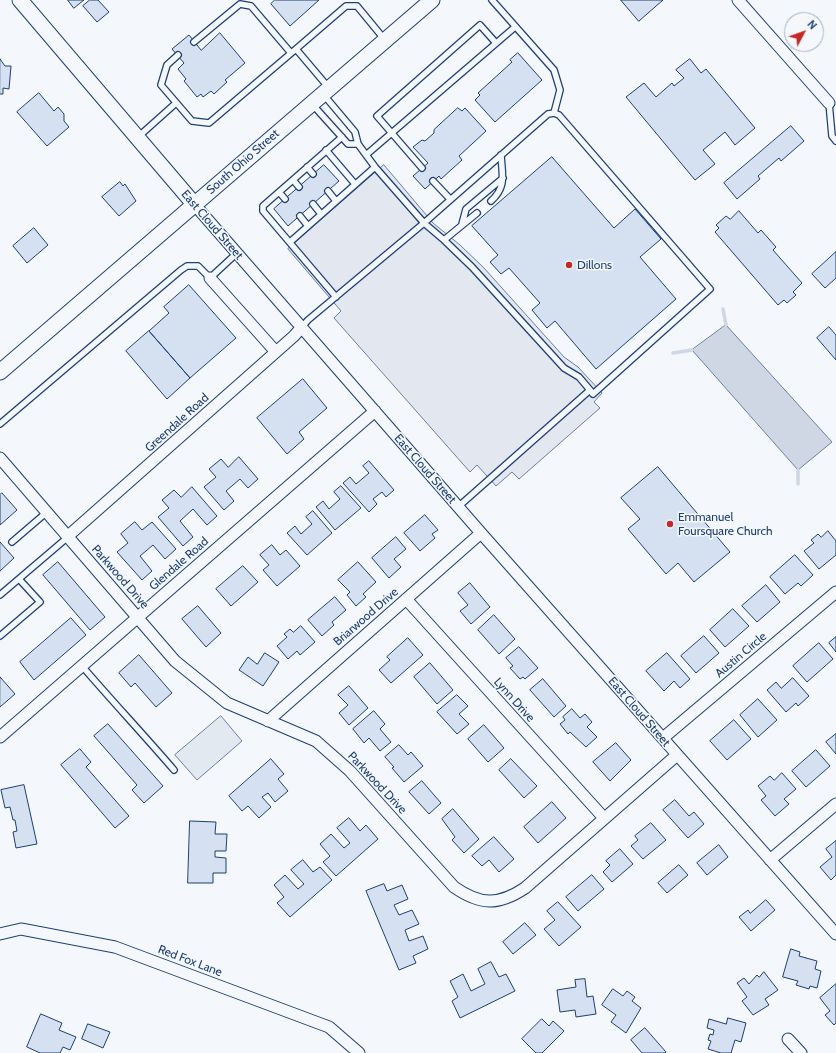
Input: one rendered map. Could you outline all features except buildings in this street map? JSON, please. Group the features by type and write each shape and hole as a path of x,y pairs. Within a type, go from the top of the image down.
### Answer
{"main road":[{"name":"East Cloud Street","path":"20,0 194,204"},
{"name":"South Ohio Street","path":"0,372 432,0"}],"street":[{"path":"738,0 829,103"},
{"name":"East Cloud Street","path":"194,204 458,507 836,934"},
{"path":"210,278 276,352"},
{"name":"Greendale Road","path":"68,536 276,352 301,328"},
{"name":"Glendale Road","path":"0,737 375,411"},
{"name":"Parkwood Drive","path":"2,463 68,536 175,661 227,703 316,741 350,771 454,887 469,897 493,902 505,899 525,888 677,755"},
{"name":"Briarwood Drive","path":"268,721 481,533"},
{"name":"Austin Circle","path":"663,738 836,592"},
{"name":"Lynn Drive","path":"406,599 604,818"},
{"path":"770,860 836,804"},
{"name":"Red Fox Lane","path":"0,934 21,929 115,947 329,1027 360,1053"},
{"path":"788,1039 801,1053"}],"lane":[{"path":"492,0 554,70 560,90 554,113"},
{"path":"194,42 240,4 251,6 291,53"},
{"path":"178,55 167,65 161,85 192,121 209,123 346,6 358,6 385,40"},
{"path":"422,168 377,116 480,25 496,43"},
{"path":"366,155 515,27"},
{"path":"296,49 342,137 348,144 358,144"},
{"path":"301,328 308,320 424,223 548,114 554,113 559,115 710,290 593,394 579,377 564,368 472,268 444,240 424,223 375,167 358,144 354,132 321,95"},
{"path":"137,138 176,102"},
{"path":"829,103 832,136 836,141"},
{"path":"336,297 263,211 263,206 342,137"},
{"path":"326,150 355,184"},
{"path":"490,201 500,193 503,178 501,154"},
{"path":"307,167 313,174"},
{"path":"290,242 375,167"},
{"path":"462,224 466,209 503,178"},
{"path":"293,180 299,187"},
{"path":"434,181 450,199"},
{"path":"328,191 336,201"},
{"path":"279,192 286,199"},
{"path":"314,204 321,214"},
{"path":"444,240 477,213"},
{"path":"300,216 308,226"},
{"path":"0,424 181,270 187,266 198,266 210,278 237,253"},
{"path":"458,507 590,390"},
{"path":"12,542 47,512"},
{"path":"0,595 68,536"},
{"path":"0,636 40,602 19,579"},
{"path":"82,666 115,704 125,712 174,770"}],"shaded area":[{"path":"384,165 433,223 460,245 484,268 564,357 578,367 602,393 594,402 600,408 519,479 512,472 496,486 477,465 470,472 334,318 341,311 288,249"},
{"path":"726,325 832,442 798,470 692,350"},
{"path":"221,716 242,741 197,780 175,755"}],"waterway":[{"path":"723,309 726,325"},
{"path":"673,353 692,350"},
{"path":"798,470 798,484"}],"place":[{"name":"Dillons","path":"569,265"},
{"name":"Emmanuel Foursquare Church","path":"670,524"}]}
